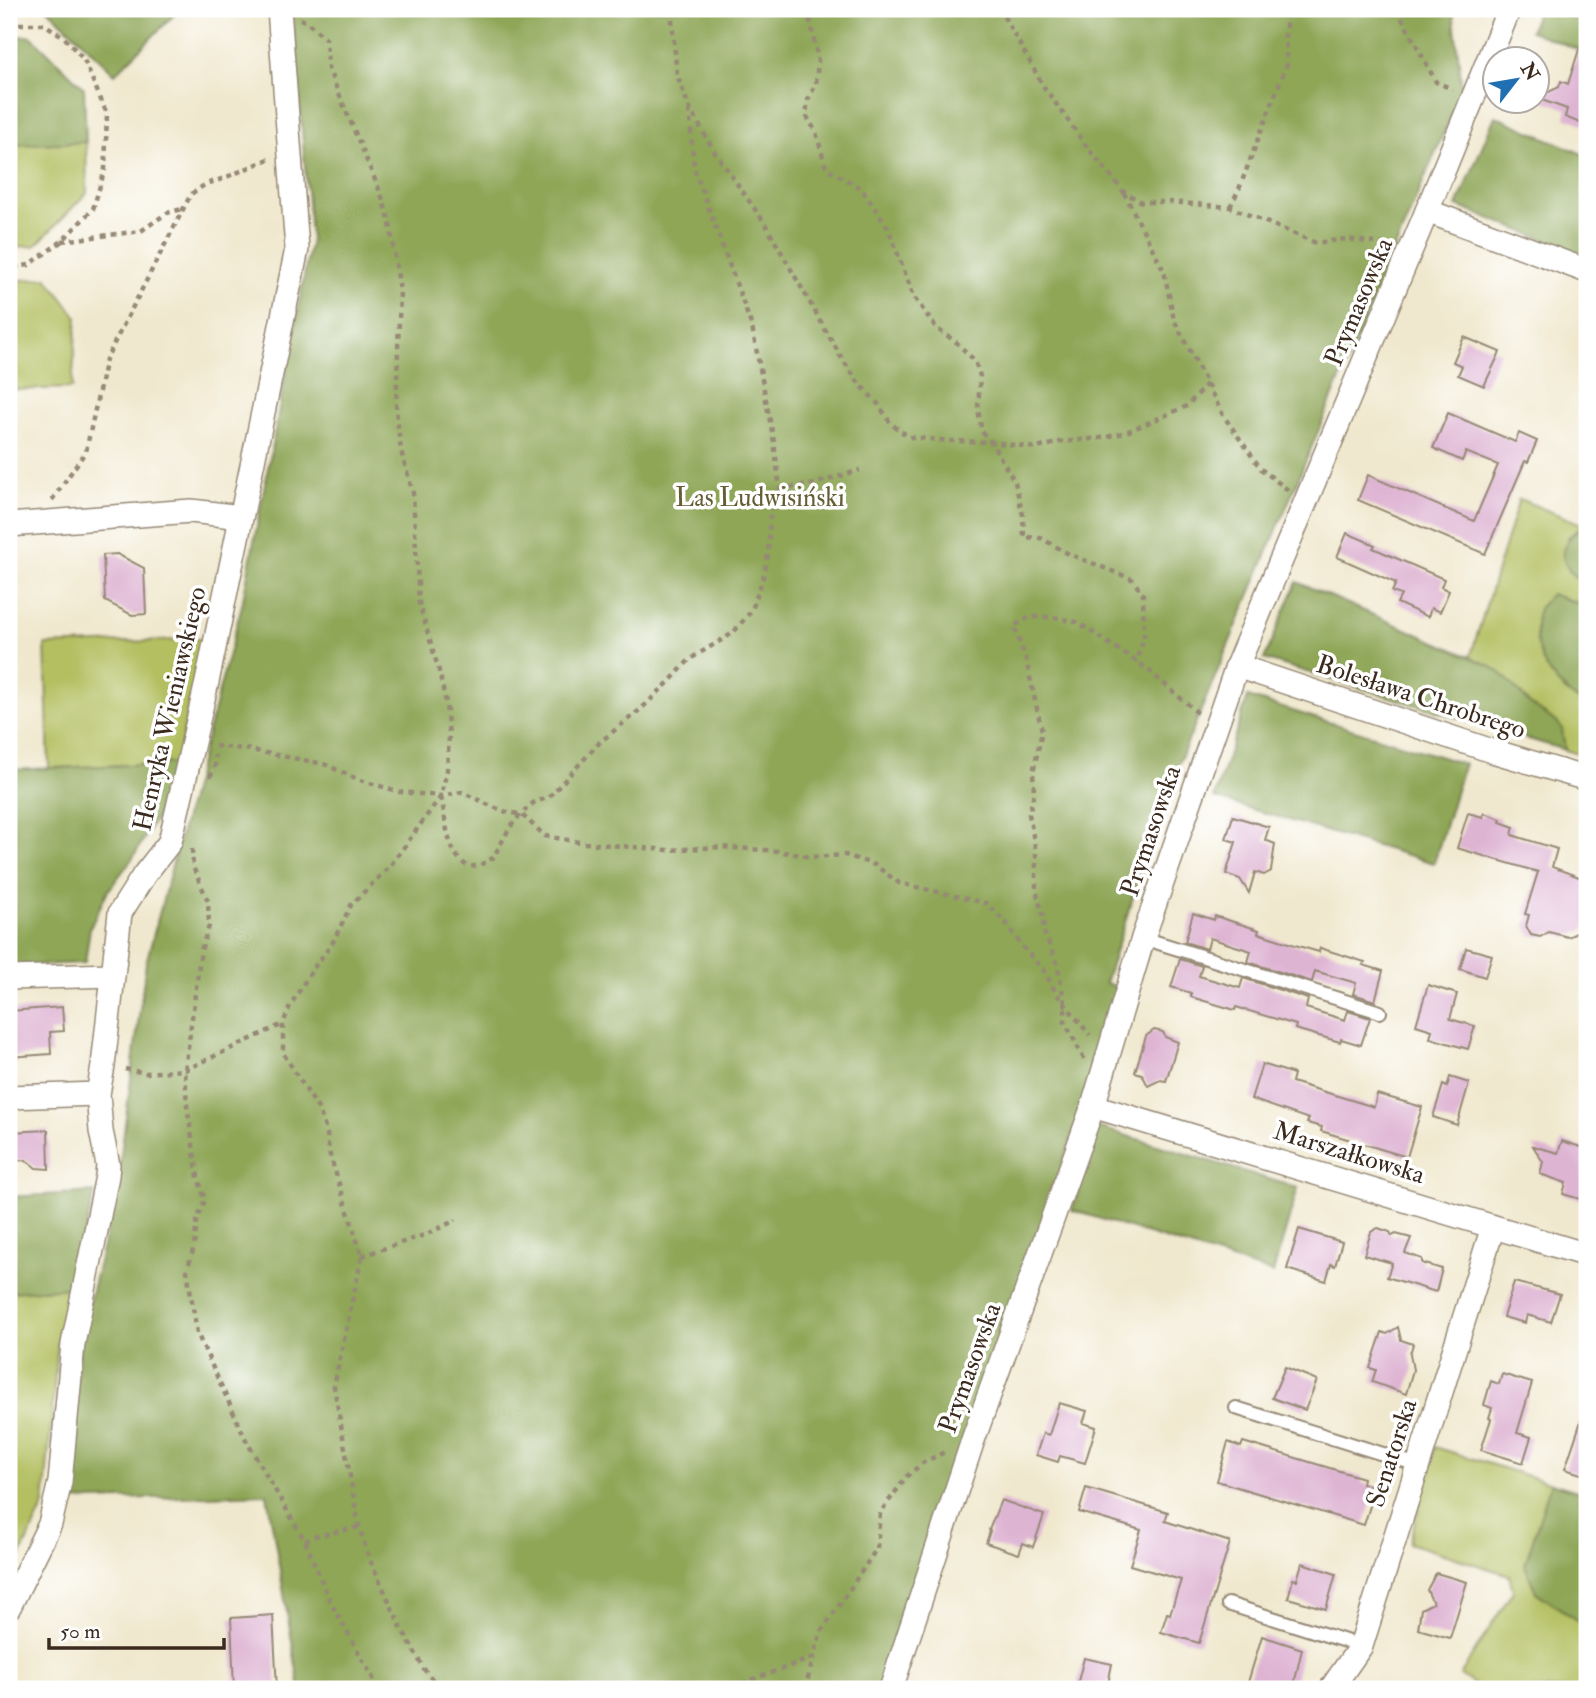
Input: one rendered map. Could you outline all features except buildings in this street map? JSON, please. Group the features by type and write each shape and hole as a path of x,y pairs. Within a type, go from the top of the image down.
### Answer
{"street":[{"name":"Prymasowska","path":"891,1689 973,1440 1093,1107 1143,937 1237,666 1474,98 1508,9"},
{"name":"Henryka Wieniawskiego","path":"9,1607 50,1524 60,1482 73,1343 108,1165 101,1131 98,1094 120,913 144,875 170,842 297,249 279,11"},
{"path":"1427,211 1587,271"},
{"path":"9,525 191,511 241,517"},
{"name":"Bolesława Chrobrego","path":"1237,666 1489,750 1587,779"},
{"path":"9,978 113,975"},
{"path":"9,1097 98,1094"},
{"name":"Marszałkowska","path":"1093,1107 1587,1255"},
{"name":"Senatorska","path":"1331,1689 1360,1646 1493,1227"}],"lane":[{"path":"1143,937 1380,1012"},
{"path":"1236,1408 1418,1465"},
{"path":"1228,1604 1360,1646"}],"path":[{"path":"552,9 627,13 671,10 677,75 690,107 714,152 764,222 858,382 879,405 891,424 909,437 1037,448 1060,442 1101,438 1124,433 1187,406 1206,384"},
{"path":"808,9 818,61 816,84 808,100 806,116 816,132 826,168 862,189 888,228 914,297 937,329 955,341 975,361 980,376 978,409 982,432 1015,482 1023,515 1024,537 1041,538 1069,554 1132,579 1143,594 1143,638 1136,662"},
{"path":"997,9 1044,87 1123,191 1164,271 1174,320 1223,415 1261,469 1305,504"},
{"path":"1230,207 1287,64 1285,36 1288,9"},
{"path":"1397,9 1436,82 1474,98"},
{"path":"279,11 306,20 326,38 328,68 381,194 390,223 400,291 396,409 401,451 413,493 419,603 446,703 449,736 447,770 441,796 391,865 351,905 332,944 312,970 290,1006 283,1024 283,1053 319,1110 327,1134 329,1152 362,1256 334,1387 359,1527 369,1558 401,1627 424,1669 440,1689"},
{"path":"9,24 44,24 64,37 84,60 107,114 105,169 93,209 62,241 29,265 9,268"},
{"path":"441,796 447,833 454,851 463,863 469,867 493,858 510,827 521,814 533,803 549,797 600,742 641,709 690,659 733,633 752,610 768,555 770,516 780,489 752,327 694,168 690,107"},
{"path":"36,524 86,451 107,359 191,194 206,184 262,161 290,153"},
{"path":"1123,191 1141,202 1230,207 1316,243 1346,239 1412,248"},
{"path":"62,241 141,230 167,213 183,208"},
{"path":"780,489 814,484 860,470"},
{"path":"1102,1077 1083,1059 1073,1042 1065,1021 1065,1004 1057,963 1044,932 1036,890 1035,852 1028,814 1034,793 1033,774 1042,731 1026,660 1014,626 1030,617 1053,617 1077,622 1136,662 1217,729"},
{"path":"192,741 324,764 360,780 400,792 441,796 461,792 501,810 521,814 545,836 585,843 668,850 721,847 778,851 811,857 845,855 875,864 899,883 986,903 1043,969 1056,993 1089,1034 1110,1054"},
{"path":"206,785 215,765 215,746"},
{"path":"191,840 193,867 208,901 209,926 201,950 185,1070 187,1106 198,1177 205,1200 197,1221 194,1247 187,1270 197,1333 247,1442 305,1541 330,1601 373,1678 376,1689"},
{"path":"103,1066 146,1073 185,1070 283,1024"},
{"path":"362,1256 427,1234 456,1220"},
{"path":"805,1689 820,1634 877,1548 880,1513 907,1476 924,1462 973,1440"},
{"path":"305,1541 359,1527"},
{"path":"713,1689 737,1685 813,1658"}],"green space":[{"path":"48,9 202,9 177,12 115,74"},
{"name":"Las Ludwisiński","path":"292,9 1453,9 1462,89 1170,784 1105,983 1123,988 882,1689 300,1689 267,1494 65,1501 80,1339 116,1193 146,963 242,605 311,240"},
{"path":"1538,9 1587,9 1587,53 1530,31"},
{"path":"31,36 84,88 86,142 9,145 9,37"},
{"path":"1495,116 1587,156 1587,256 1457,206"},
{"path":"86,142 87,193 35,246 9,247 9,145"},
{"path":"47,278 77,317 72,388 9,390 9,281"},
{"path":"1519,499 1584,525 1568,537 1569,571 1587,589 1587,607 1562,597 1536,623 1540,648 1550,671 1566,690 1587,705 1587,757 1565,750 1561,734 1553,723 1497,672 1470,658"},
{"path":"1584,525 1587,526 1587,589 1570,572 1563,557 1567,542"},
{"path":"1297,582 1489,665 1502,674 1530,704 1558,723 1562,729 1565,750 1264,659"},
{"path":"1551,594 1587,607 1587,705 1557,683 1539,652 1537,614"},
{"path":"203,639 177,763 49,768 45,645"},
{"path":"1248,697 1464,764 1434,863 1214,798"},
{"path":"177,763 157,816 134,856 106,894 90,928 85,963 9,966 9,770"},
{"path":"1098,1127 1298,1188 1273,1273 1072,1210"},
{"path":"95,1192 71,1288 9,1292 9,1197"},
{"path":"71,1288 58,1341 44,1505 9,1580 9,1292"},
{"path":"1435,1447 1551,1483 1525,1565 1536,1592 1587,1627 1587,1689 1481,1689 1460,1675 1513,1591 1509,1575 1409,1543"},
{"path":"1551,1483 1587,1494 1587,1627 1536,1592 1525,1565"}]}
